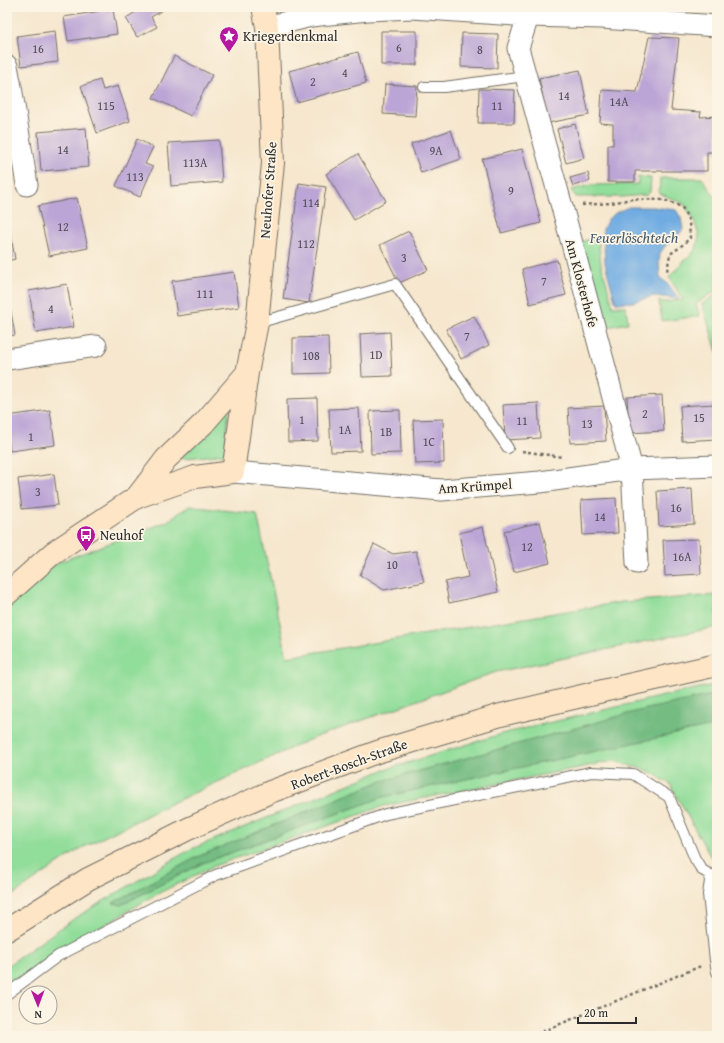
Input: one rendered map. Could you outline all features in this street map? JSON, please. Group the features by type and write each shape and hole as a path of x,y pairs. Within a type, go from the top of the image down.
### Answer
{"street":[{"path":"265,17 311,16 368,10 412,8 530,11 602,18 717,26"},
{"name":"Am Klosterhofe","path":"530,11 518,48 632,469 637,563"},
{"name":"Neuhofer Straße","path":"7,594 53,553 137,497 195,476 233,472 247,373 257,323 273,163 265,17"},
{"path":"7,66 9,87 27,185"},
{"path":"7,359 96,346"},
{"name":"Neuhofer Straße","path":"137,497 166,459 203,424 247,373"},
{"name":"Am Krümpel","path":"233,472 442,490 540,482 632,469 717,466"},
{"name":"Robert-Bosch-Straße","path":"7,930 88,880 188,829 270,792 377,752 501,715 717,665"}],"lane":[{"path":"424,87 444,87 526,76"},
{"path":"257,323 395,284 508,448"},
{"path":"7,994 58,956 216,875 386,814 591,772 634,774 668,797 695,860 702,870 714,875 708,894 717,972"}],"path":[{"path":"562,206 600,204 632,199 664,200 682,207 689,221 690,238 670,254 666,271"},
{"path":"531,1036 715,960"}],"green space":[{"path":"638,177 651,178 650,192 646,195 621,197 576,197 571,190 591,185 638,184"},
{"path":"660,178 702,178 717,200 717,290 696,304 700,316 662,321 659,301 665,302 683,300 669,277 696,249 699,236 694,220 684,204 659,193"},
{"path":"598,236 601,264 613,306 626,306 628,323 603,328 581,242"},
{"path":"717,294 717,352 702,304"},
{"path":"229,407 225,454 178,459"},
{"path":"189,506 257,514 287,657 622,602 717,595 717,627 496,672 311,739 170,804 80,849 7,899 7,599 59,562 166,522"},
{"path":"717,684 717,858 710,856 670,784 649,771 614,761 384,806 214,866 155,895 55,954 7,989 7,966 75,918 189,850 378,772 501,734"},
{"path":"717,694 717,725 383,797 203,863 121,905 113,903 197,857 378,782 638,711"}],"water":[{"name":"Feuerlöschteich","path":"629,207 654,207 676,210 681,218 683,229 675,240 666,245 660,253 659,263 660,278 667,283 679,299 654,296 633,302 616,303 605,263 603,229 608,219 617,212"}],"building":[{"path":"137,7 168,7 151,17 157,27 137,37 126,18 139,10"},
{"path":"113,9 117,34 68,41 64,17"},
{"path":"55,31 58,62 21,66 17,36"},
{"path":"381,31 417,31 417,65 381,65"},
{"path":"462,33 498,34 497,68 461,67"},
{"path":"649,37 679,38 671,110 701,112 700,117 717,116 717,152 707,152 707,171 635,171 635,182 608,182 608,145 613,145 613,124 600,123 602,90 637,92"},
{"path":"358,52 366,83 297,102 289,71"},
{"path":"174,56 212,75 191,116 153,98"},
{"path":"580,70 589,115 548,123 539,78"},
{"path":"100,80 103,90 118,86 130,121 97,133 81,86"},
{"path":"385,84 417,86 415,116 383,114"},
{"path":"479,89 515,90 514,123 478,123"},
{"path":"575,124 584,158 566,163 557,129"},
{"path":"86,128 89,167 41,171 38,132"},
{"path":"451,130 461,159 421,173 411,144"},
{"path":"137,139 153,147 145,164 153,167 140,197 116,186"},
{"path":"219,140 222,182 171,186 168,143"},
{"path":"522,149 541,223 501,233 482,159"},
{"path":"358,154 386,201 354,220 326,174"},
{"path":"588,173 590,181 573,186 570,178"},
{"path":"299,183 326,187 309,303 283,299"},
{"path":"77,198 88,248 49,256 38,206"},
{"path":"7,225 9,225 15,259 7,261"},
{"path":"409,231 428,270 399,283 380,245"},
{"path":"557,260 566,295 530,304 522,269"},
{"path":"234,272 239,307 177,316 172,281"},
{"path":"67,284 74,327 36,333 29,291"},
{"path":"7,300 9,300 15,335 7,336"},
{"path":"474,316 489,345 461,359 446,329"},
{"path":"390,332 392,376 362,377 360,334"},
{"path":"328,337 329,373 293,374 293,338"},
{"path":"662,395 664,431 629,433 627,397"},
{"path":"317,398 318,441 288,442 287,399"},
{"path":"538,403 540,438 505,440 503,405"},
{"path":"715,404 717,439 682,441 680,406"},
{"path":"604,406 606,441 570,443 568,408"},
{"path":"359,408 361,451 331,452 329,409"},
{"path":"50,410 55,445 10,451 7,416"},
{"path":"400,410 401,453 371,454 370,411"},
{"path":"443,419 444,463 415,464 413,420"},
{"path":"54,474 58,505 22,509 18,479"},
{"path":"692,489 694,524 659,526 657,491"},
{"path":"616,498 618,533 583,535 581,500"},
{"path":"540,522 550,563 514,572 504,531"},
{"path":"483,527 498,592 449,603 445,582 468,577 459,533"},
{"path":"699,539 701,574 665,576 663,540"},
{"path":"374,544 393,554 416,551 424,582 384,590 360,575"}],"place":[{"name":"Kriegerdenkmal","path":"229,53"},
{"name":"Neuhof","path":"86,552"}]}
